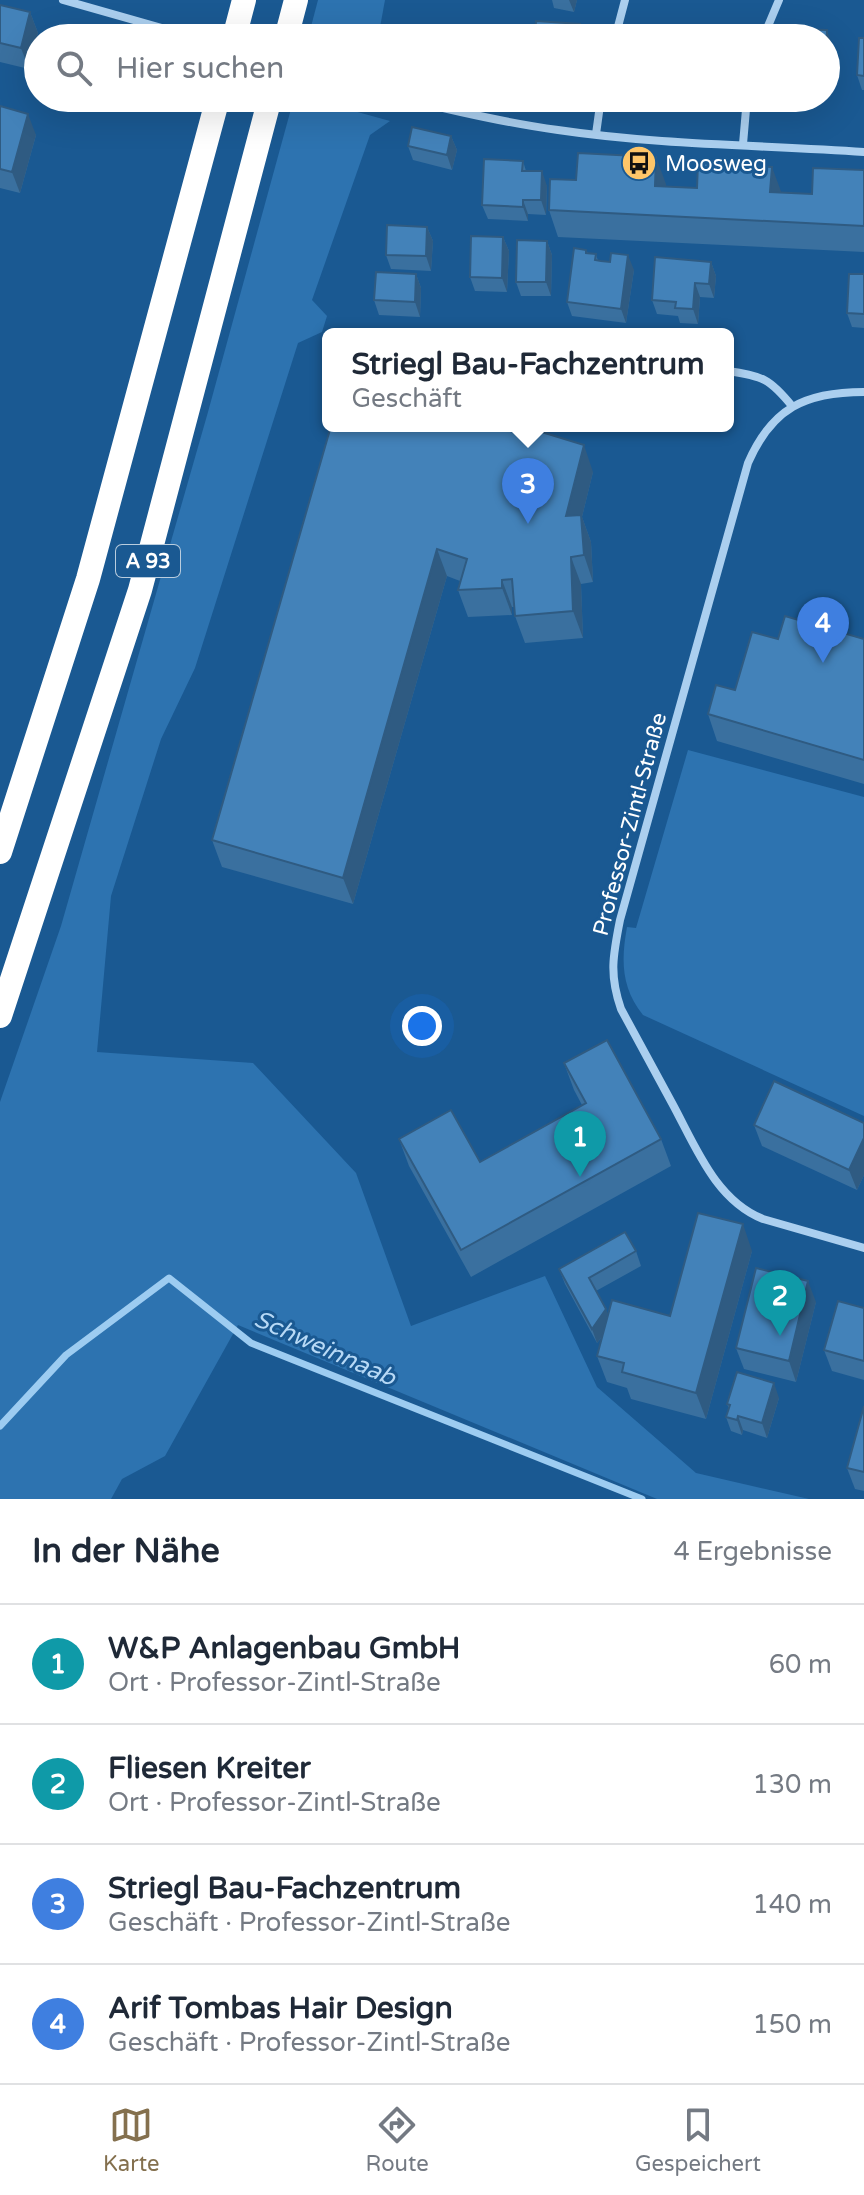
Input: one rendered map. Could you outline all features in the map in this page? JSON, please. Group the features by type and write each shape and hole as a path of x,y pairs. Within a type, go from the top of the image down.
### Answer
{"highway":[{"path":"238,24 244,0"},
{"path":"290,24 296,0"},
{"name":"A 93","path":"0,852 88,579 214,112"},
{"name":"A 93","path":"0,1016 140,590 266,112"}],"street":[{"path":"63,0 151,24"},
{"path":"619,24 625,0"},
{"path":"769,24 779,0"},
{"path":"466,112 521,124 596,134 864,152"},
{"path":"596,134 599,112"},
{"path":"743,144 746,112"},
{"path":"734,372 767,379 792,406"},
{"name":"Professor-Zintl-Straße","path":"864,392 829,394 792,406 772,421 756,445 738,491 620,920 613,956 613,984 621,1009 709,1170 732,1200 751,1215 864,1248"}],"shaded area":[{"path":"318,0 385,0 381,24 312,24"},
{"path":"290,112 358,112 390,121 370,135 312,300 327,316 322,332 298,343 195,668 161,739 111,896 97,1052 253,1063 356,1173 411,1326 545,1276 597,1387 696,1473 809,1499 657,1499 238,1325 165,1456 122,1479 111,1499 0,1499 0,1102 61,926"},
{"path":"688,750 864,797 864,1116 643,1015 630,994 624,973 627,927 636,928"}],"building":[{"path":"0,5 30,12 27,24 24,24 21,48 0,43"},
{"path":"536,21 580,24 536,24"},
{"path":"859,38 864,38 864,76 857,75"},
{"path":"0,106 28,114 12,172 0,169"},
{"path":"412,127 451,136 447,155 408,146"},
{"path":"578,153 656,157 655,186 697,188 698,163 772,167 770,192 812,194 813,168 864,170 864,226 549,210 550,179 576,180"},
{"path":"484,159 523,161 522,171 542,171 541,200 523,200 523,207 482,205"},
{"path":"387,225 427,227 426,256 386,255"},
{"path":"471,236 503,237 502,278 470,277"},
{"path":"517,240 547,241 546,282 516,282"},
{"path":"574,248 596,254 595,260 601,261 610,262 611,253 628,255 621,309 567,302"},
{"path":"655,257 711,262 709,284 695,283 693,309 675,308 676,302 652,300"},
{"path":"376,272 416,274 415,302 374,300"},
{"path":"849,274 864,274 864,314 847,313"},
{"path":"329,432 542,432 584,445 566,516 581,515 584,555 571,557 573,611 515,616 512,579 502,580 502,588 458,590 467,559 437,549 343,878 212,840"},
{"path":"785,616 864,639 864,760 708,714 716,685 735,690 752,632 778,639"},
{"path":"607,1040 661,1139 461,1250 399,1139 451,1110 480,1162 586,1103 564,1063"},
{"path":"774,1081 864,1123 864,1138 849,1170 754,1125"},
{"path":"698,1213 743,1224 696,1393 622,1372 624,1363 597,1356 612,1300 670,1316"},
{"path":"625,1232 636,1251 589,1278 606,1309 592,1329 559,1269"},
{"path":"756,1268 808,1281 789,1361 736,1348"},
{"path":"838,1301 864,1308 864,1361 824,1350"},
{"path":"737,1372 774,1383 762,1423 738,1416 737,1420 726,1417"},
{"path":"864,1406 864,1472 847,1468"}],"waterway":[{"name":"Schweinnaab","path":"0,1426 66,1355 169,1278 251,1343 642,1499"}],"place":[{"name":"Moosweg","path":"639,163"},
{"name":"Striegl Bau-Fachzentrum","path":"528,524"},
{"name":"Arif Tombas Hair Design","path":"823,663"},
{"name":"W&P Anlagenbau GmbH","path":"580,1177"},
{"name":"Fliesen Kreiter","path":"780,1336"}]}
